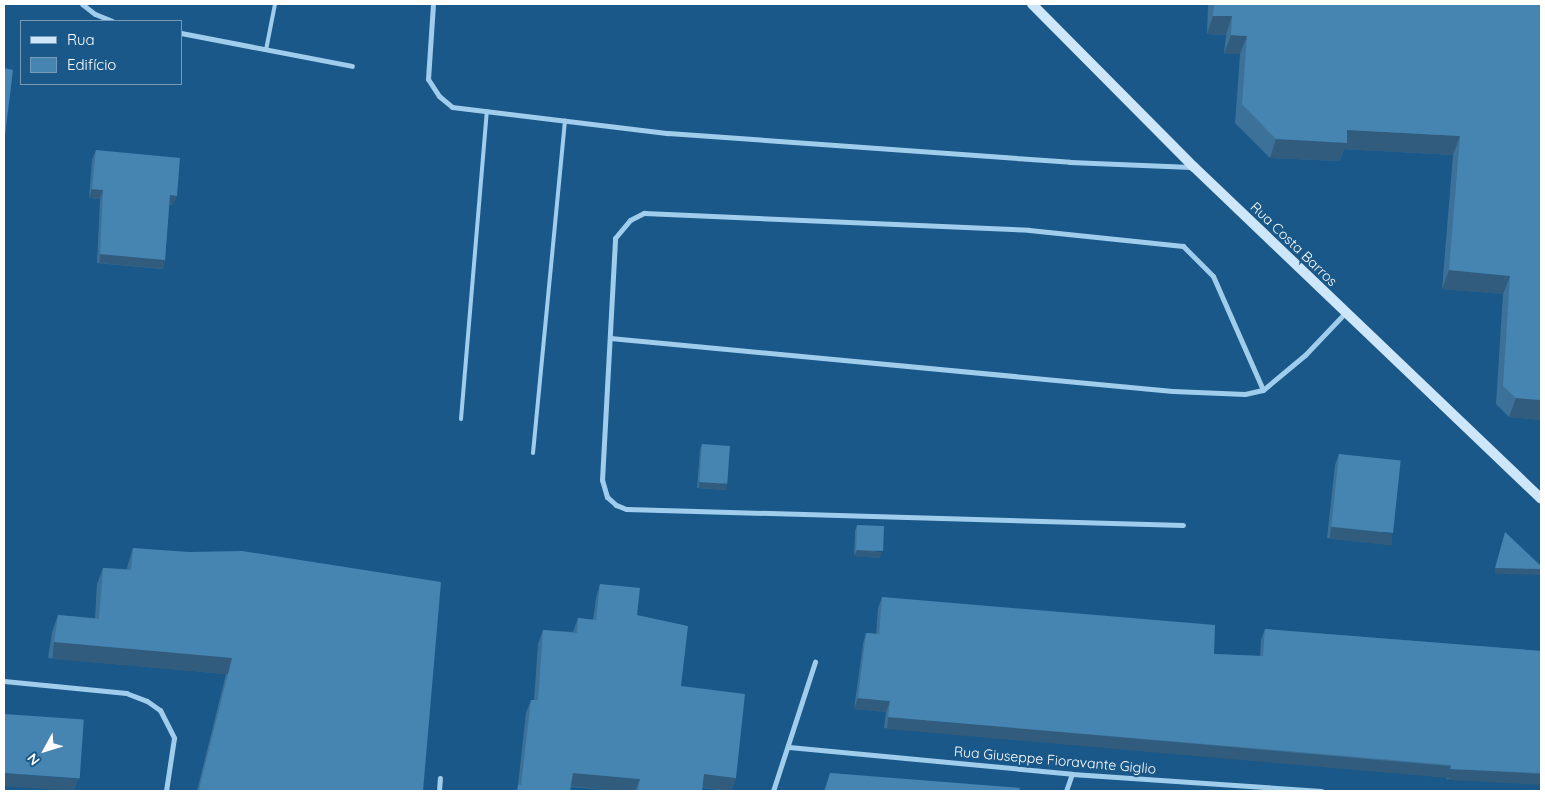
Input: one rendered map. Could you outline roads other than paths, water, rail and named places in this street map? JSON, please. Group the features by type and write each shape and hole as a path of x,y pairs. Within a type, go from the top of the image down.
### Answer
{"main road":[{"name":"Rua Costa Barros","path":"1032,4 1194,167 1541,499"}],"street":[{"path":"82,4 95,14 110,20"},
{"path":"433,4 428,78 439,96 452,107 565,121 727,137 1070,162 1194,167"},
{"path":"182,33 352,66"},
{"path":"1184,525 626,509 607,497 602,480 615,238 630,220 644,213 1029,230 1183,246 1213,276 1263,390"},
{"path":"610,338 1173,391 1245,394 1263,390 1305,356 1346,312"},
{"path":"772,791 789,747 816,662"},
{"path":"4,681 126,693 160,710 174,738 166,791"},
{"name":"Rua Giuseppe Fioravante Giglio","path":"789,747 1072,774 1320,791"},
{"path":"1066,791 1072,774"},
{"path":"438,791 440,778"}],"lane":[{"path":"266,50 275,4"},
{"path":"461,419 488,112"},
{"path":"533,452 565,121"}]}
